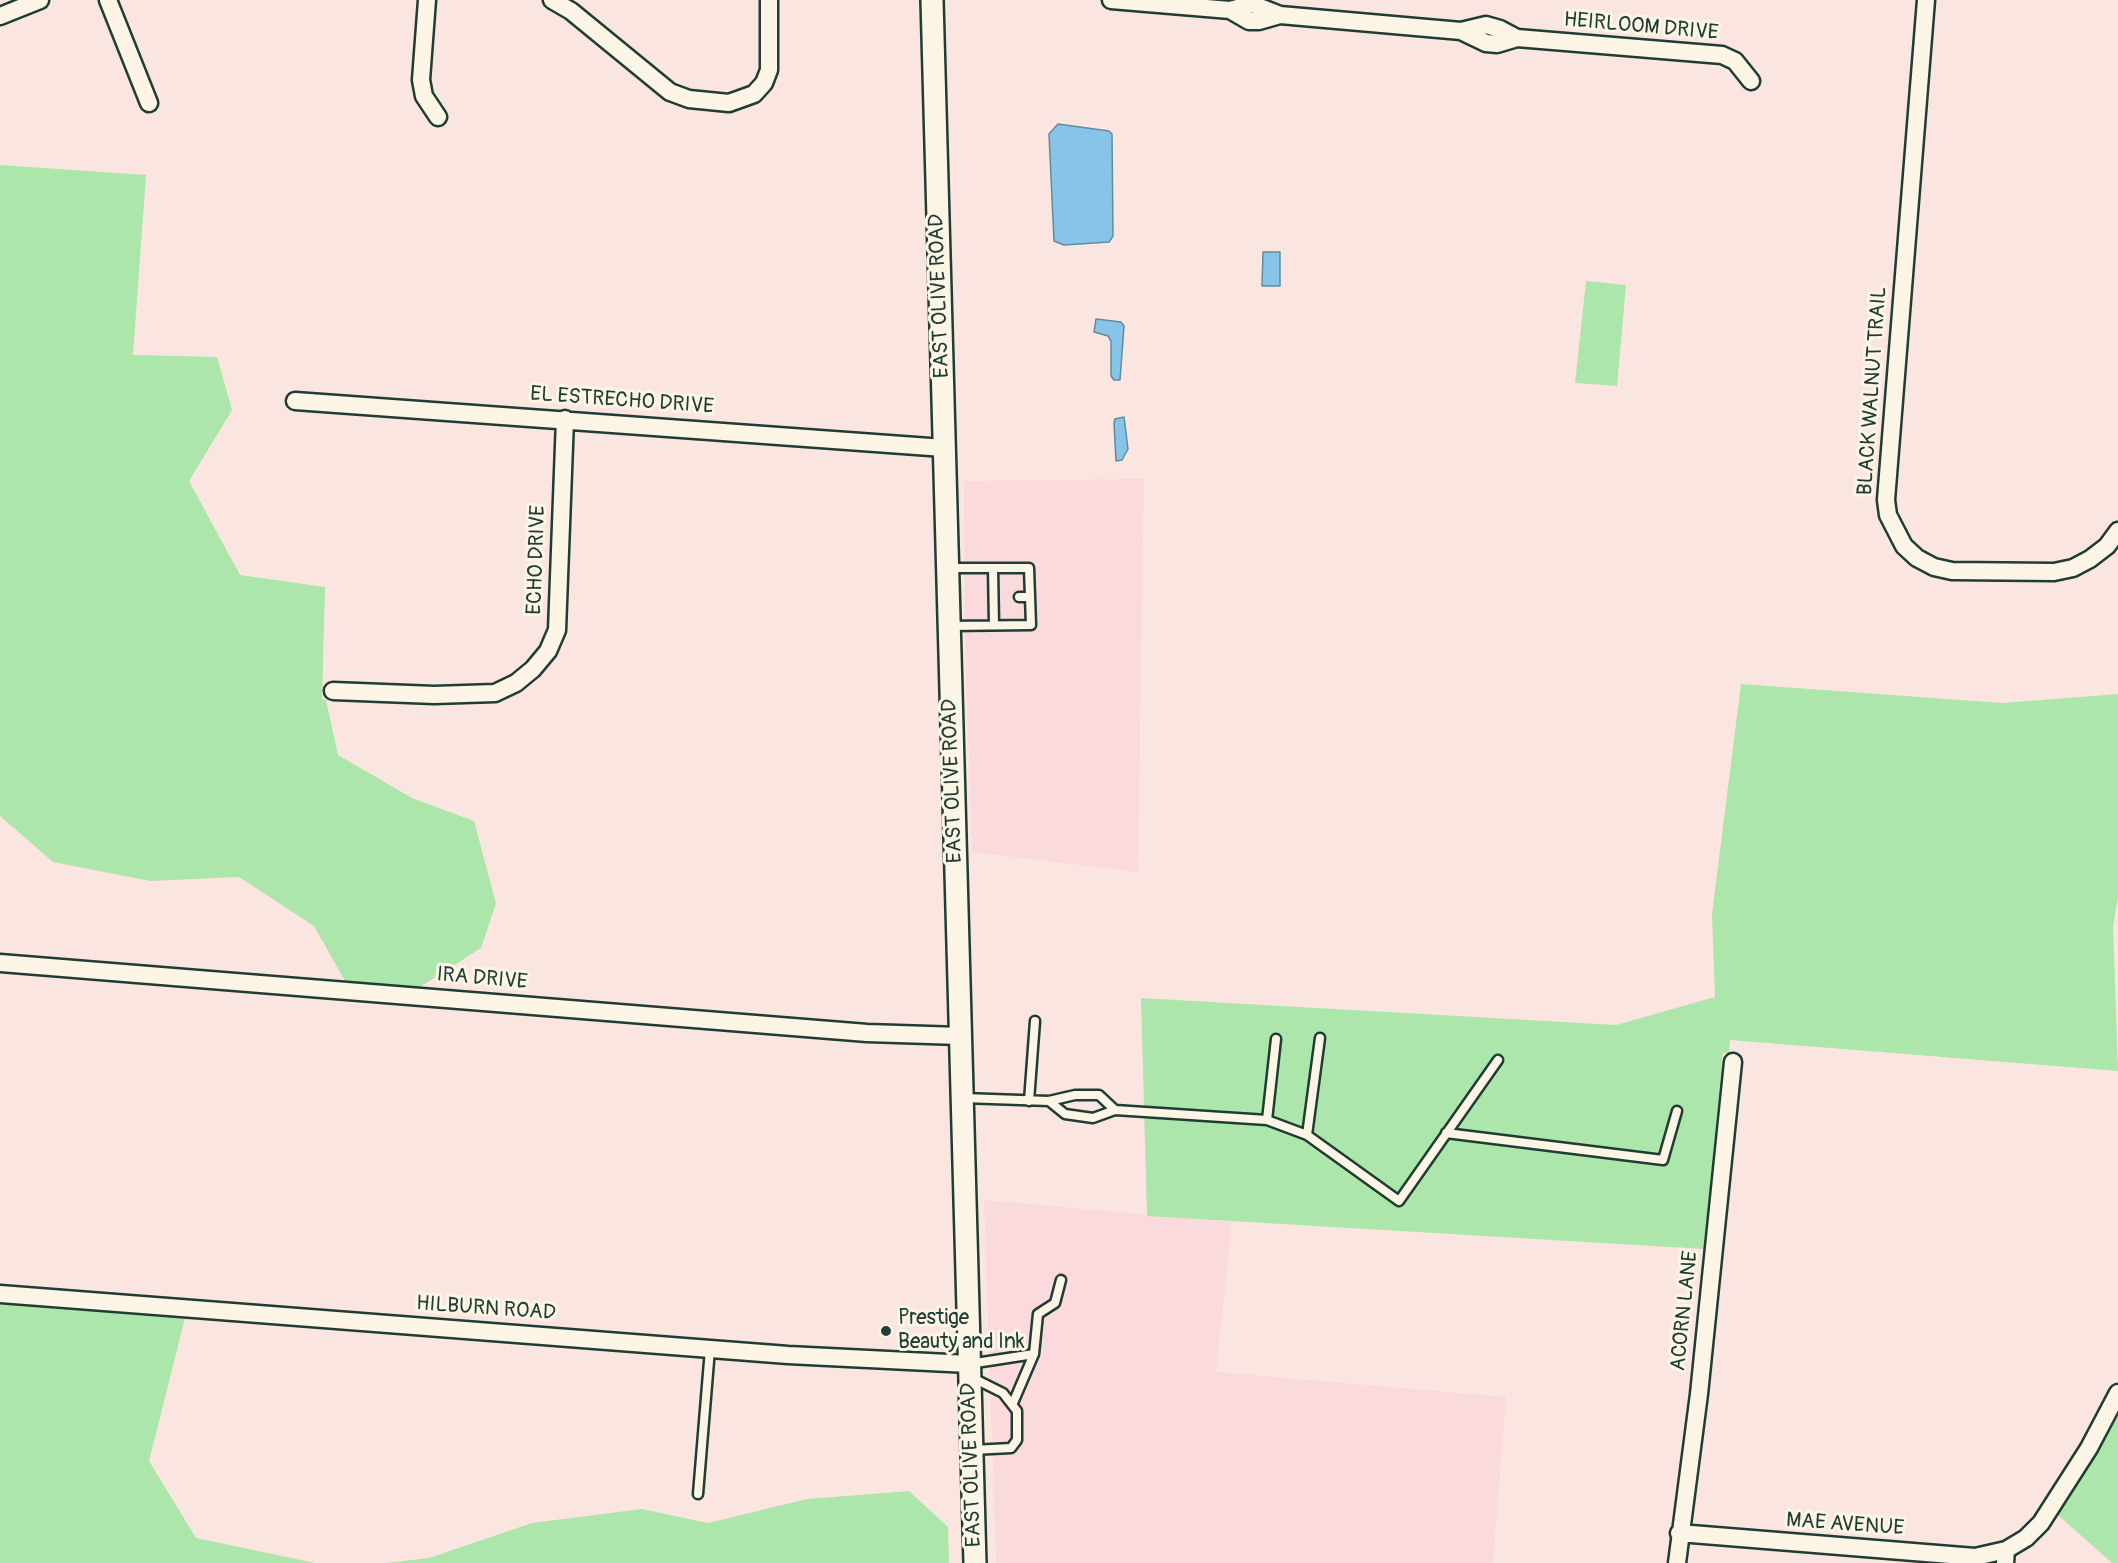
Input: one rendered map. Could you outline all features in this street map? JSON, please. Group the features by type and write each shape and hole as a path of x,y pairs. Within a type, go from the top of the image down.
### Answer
{"street":[{"path":"0,16 40,0"},
{"path":"108,0 149,103"},
{"path":"427,0 421,80 424,96 438,117"},
{"path":"552,0 571,11 670,92 689,99 729,103 754,94 764,82 769,70 769,0"},
{"name":"EAST OLIVE ROAD","path":"932,0 975,1563"},
{"name":"HEIRLOOM DRIVE","path":"1111,0 1230,10 1249,21 1259,21 1280,15 1461,31 1486,43 1497,44 1517,38 1722,55 1735,61 1751,81"},
{"name":"BLACK WALNUT TRAIL","path":"1926,0 1886,500 1888,515 1899,538 1917,558 1934,567 1952,571 2054,572 2073,568 2091,559 2107,546 2118,531"},
{"name":"EL ESTRECHO DRIVE","path":"295,401 945,448"},
{"name":"ECHO DRIVE","path":"333,691 434,695 495,693 516,683 533,669 548,651 557,630 565,419"},
{"name":"IRA DRIVE","path":"0,963 748,1024 960,1036"},
{"name":"ACORN LANE","path":"1677,1563 1699,1394 1732,1062"},
{"name":"HILBURN ROAD","path":"0,1294 969,1370"},
{"path":"2005,1556 2041,1523 2089,1448 2118,1393"},
{"name":"MAE AVENUE","path":"1680,1533 1975,1557 2005,1556"}],"lane":[{"path":"947,568 1029,567 1031,625 950,626"},
{"path":"993,568 994,625"},
{"path":"1019,597 1030,597"},
{"path":"994,598 1004,598"},
{"path":"1029,1101 1035,1021"},
{"path":"1307,1135 1320,1038"},
{"path":"1267,1120 1276,1039"},
{"path":"1049,1101 1065,1114 1093,1118 1115,1110 1267,1120 1307,1135 1400,1201 1498,1060"},
{"path":"962,1098 1049,1101 1075,1095 1099,1095 1115,1110"},
{"path":"1446,1133 1663,1160 1677,1111"},
{"path":"1013,1403 1034,1354 1038,1314 1055,1303 1061,1280"},
{"path":"698,1494 711,1349"},
{"path":"969,1370 1034,1354"},
{"path":"969,1370 1003,1393 1013,1403 1017,1412 1015,1444 1006,1449 972,1450"}],"shaded area":[{"path":"1144,479 1138,872 972,852 965,636 964,481"},
{"path":"984,1200 1232,1222 1216,1372 1506,1397 1493,1563 996,1563"}],"green space":[{"path":"0,165 146,175 133,355 217,357 232,410 189,481 240,575 325,587 322,699 326,700 338,755 412,798 474,821 496,903 481,948 420,987 345,981 314,926 239,877 150,881 53,862 0,816"},
{"path":"1586,281 1626,285 1617,386 1575,383"},
{"path":"1741,684 2002,703 2118,694 2118,897 2113,927 2118,1071 1730,1040 1729,1053 1723,1053 1704,1249 1147,1216 1141,998 1616,1025 1715,997 1712,914"},
{"path":"0,1303 185,1318 149,1461 196,1538 315,1563 0,1563"},
{"path":"2118,1416 2118,1563 2112,1563 2058,1515"},
{"path":"909,1491 948,1527 949,1563 386,1563 429,1558 532,1523 642,1509 708,1523 807,1499"}],"water":[{"path":"1058,124 1109,131 1112,134 1113,236 1109,242 1064,245 1054,241 1049,134"},
{"path":"1263,252 1280,252 1280,286 1262,286"},
{"path":"1096,319 1121,322 1124,326 1120,380 1114,380 1111,376 1111,341 1108,336 1094,332"},
{"path":"1124,417 1128,449 1122,460 1116,461 1114,423 1115,419"}],"place":[{"name":"Prestige Beauty and Ink","path":"886,1331"}]}
